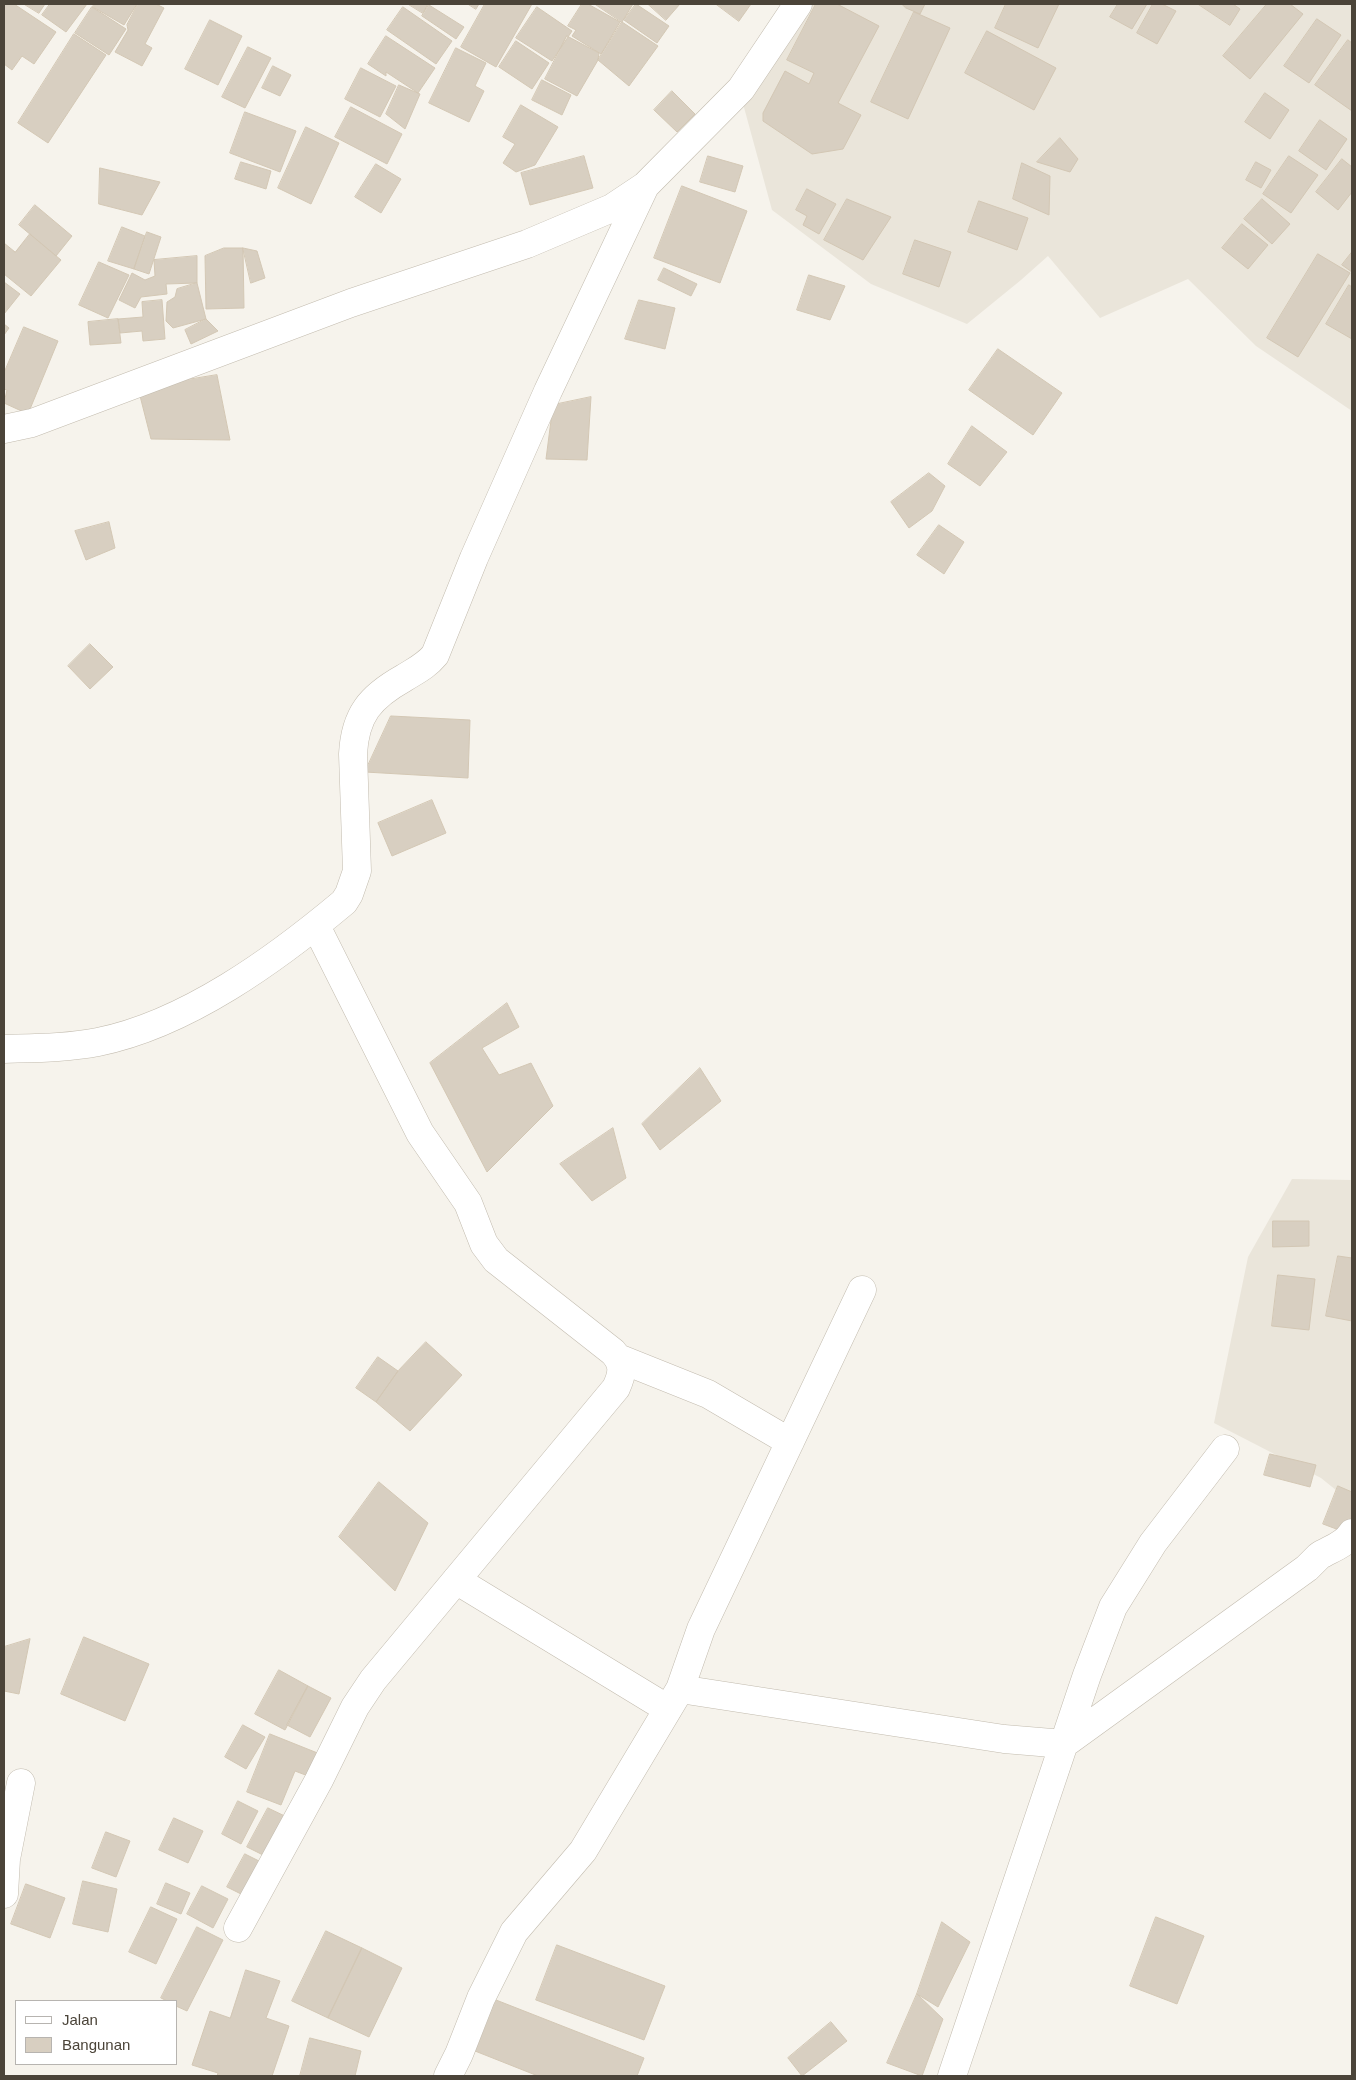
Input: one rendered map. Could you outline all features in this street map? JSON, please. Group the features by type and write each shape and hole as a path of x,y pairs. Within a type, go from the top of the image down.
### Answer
{"street":[{"path":"4,428 32,423 351,303 528,244 606,211 645,186 741,89 798,4"},
{"path":"4,1049 64,1047 98,1042 126,1035 168,1019 263,966 344,902 349,894 357,871 352,754 353,740 362,714 370,702 392,684 424,666 434,655 474,558 548,392 645,186"},
{"path":"316,926 420,1133 468,1203 489,1251 496,1260 618,1358 708,1394 790,1442"},
{"path":"448,2076 459,2054 481,1998 514,1932 583,1851 674,1699 701,1629 862,1290"},
{"path":"238,1928 319,1780 355,1707 373,1680 616,1388 622,1373 622,1365 618,1358"},
{"path":"952,2076 1087,1675 1113,1607 1153,1543 1225,1449"},
{"path":"456,1580 674,1699 1004,1739 1064,1744 1299,1574 1318,1557 1332,1550 1352,1533"},
{"path":"4,1894 6,1859 21,1782"}],"shaded area":[{"path":"793,4 1352,4 1352,411 1256,346 1188,279 1100,318 1048,256 967,324 871,284 772,210 742,100"},
{"path":"1292,1179 1352,1180 1352,1503 1321,1478 1214,1423 1248,1257"}],"building":[{"path":"4,4 14,4 56,32 34,64 22,56 12,70 4,64"},
{"path":"24,4 45,4 39,13"},
{"path":"50,4 87,4 66,32 42,15"},
{"path":"94,4 137,4 124,25 93,7"},
{"path":"138,4 156,4 164,8 145,44 152,48 142,66 115,52 128,30 127,25"},
{"path":"408,4 428,4 423,13"},
{"path":"468,4 479,4 476,9"},
{"path":"485,4 532,4 496,67 461,47"},
{"path":"582,4 588,4 620,22 601,54 572,36 576,30 568,26"},
{"path":"595,4 633,4 622,22"},
{"path":"636,4 669,26 657,43 624,20"},
{"path":"648,4 680,4 666,20"},
{"path":"716,4 751,4 739,21"},
{"path":"816,4 837,4 879,26 838,103 861,115 843,149 812,154 763,121 763,113 785,71 809,84 814,73 787,60"},
{"path":"902,4 925,4 920,14 906,8"},
{"path":"1006,4 1059,4 1038,48 995,28"},
{"path":"1118,4 1147,4 1132,29 1110,17"},
{"path":"1153,4 1162,4 1176,11 1157,44 1137,33"},
{"path":"1198,4 1233,4 1240,9 1230,25"},
{"path":"1267,4 1290,4 1303,14 1250,79 1223,56"},
{"path":"429,5 464,27 456,39 422,16"},
{"path":"92,7 126,29 109,55 75,33"},
{"path":"403,7 452,41 436,64 387,30"},
{"path":"537,7 572,31 552,61 516,38"},
{"path":"914,12 950,28 908,119 871,102"},
{"path":"1317,19 1341,35 1309,83 1284,66"},
{"path":"210,20 242,36 218,85 185,69"},
{"path":"622,22 658,46 629,86 598,60"},
{"path":"987,31 1056,68 1034,110 965,73"},
{"path":"74,34 106,55 48,143 18,123"},
{"path":"386,36 435,68 418,93 386,72 386,76 368,64"},
{"path":"567,36 599,53 598,60 577,96 545,79"},
{"path":"1348,40 1352,43 1352,111 1315,85"},
{"path":"516,41 549,63 532,89 499,67"},
{"path":"248,47 271,58 245,108 222,97"},
{"path":"456,48 486,63 475,86 484,91 469,122 429,103"},
{"path":"273,66 291,75 280,96 262,88"},
{"path":"361,68 396,86 380,117 345,99"},
{"path":"542,80 571,95 562,115 532,100"},
{"path":"399,85 420,94 405,129 386,114"},
{"path":"672,91 695,114 677,132 654,110"},
{"path":"1265,93 1289,110 1270,139 1245,122"},
{"path":"521,105 558,127 535,165 516,172 503,163 515,144 503,137"},
{"path":"351,107 402,134 387,164 335,137"},
{"path":"245,112 296,131 280,172 230,153"},
{"path":"1320,120 1347,139 1326,170 1299,151"},
{"path":"306,127 339,143 311,204 278,188"},
{"path":"1060,138 1078,159 1070,172 1037,162"},
{"path":"584,156 593,188 530,205 521,173"},
{"path":"708,156 743,166 735,192 700,182"},
{"path":"1289,156 1318,175 1291,213 1263,194"},
{"path":"1342,159 1352,167 1352,192 1338,210 1316,192"},
{"path":"241,162 271,171 266,189 235,179"},
{"path":"1256,162 1271,170 1261,188 1246,180"},
{"path":"1022,163 1050,176 1049,215 1013,199"},
{"path":"376,164 401,179 381,213 355,197"},
{"path":"100,168 160,182 142,215 99,204"},
{"path":"682,186 747,211 720,283 654,258"},
{"path":"807,189 836,204 819,234 803,225 807,216 796,210"},
{"path":"847,199 891,217 863,260 824,240"},
{"path":"1262,199 1290,224 1272,244 1244,219"},
{"path":"979,201 1028,218 1017,250 968,232"},
{"path":"35,205 72,236 56,256 19,225"},
{"path":"1242,224 1268,245 1248,269 1222,248"},
{"path":"122,227 145,236 134,269 108,261"},
{"path":"147,232 161,237 149,274 134,269"},
{"path":"30,234 61,260 31,296 4,274 4,243 15,252"},
{"path":"915,240 951,252 939,287 903,274"},
{"path":"224,248 243,248 244,308 206,309 205,256"},
{"path":"243,248 257,251 265,278 251,283"},
{"path":"1352,252 1352,272 1342,265"},
{"path":"1318,254 1350,273 1298,357 1267,338"},
{"path":"197,256 197,283 166,284 167,294 141,297 135,308 119,300 132,273 145,280 155,276 154,260"},
{"path":"99,262 129,275 108,318 79,305"},
{"path":"664,268 697,284 691,296 658,280"},
{"path":"809,275 845,286 830,320 797,310"},
{"path":"4,282 20,294 4,314"},
{"path":"197,283 206,319 173,328 166,321 167,302 175,297 177,289"},
{"path":"1349,285 1352,287 1352,339 1326,324"},
{"path":"162,300 165,339 143,341 142,331 120,333 118,319 143,317 142,302"},
{"path":"639,300 675,308 665,349 625,339"},
{"path":"118,319 121,343 90,345 88,322"},
{"path":"206,319 218,331 191,344 185,330"},
{"path":"4,324 9,328 4,335"},
{"path":"24,327 58,341 28,414 4,403 7,390 4,389 4,373"},
{"path":"998,349 1062,393 1033,435 969,390"},
{"path":"217,375 230,440 151,439 138,388"},
{"path":"591,397 587,460 546,459 553,405"},
{"path":"972,426 1007,452 980,486 948,464"},
{"path":"929,473 945,486 932,511 909,528 891,502"},
{"path":"109,522 115,548 86,560 75,531"},
{"path":"939,525 964,542 944,574 917,555"},
{"path":"90,644 113,667 90,689 68,666"},
{"path":"391,716 470,720 468,778 365,772"},
{"path":"432,800 446,833 392,856 378,823"},
{"path":"507,1003 519,1027 482,1048 499,1075 531,1063 553,1106 487,1172 430,1063"},
{"path":"700,1068 721,1101 660,1150 642,1124"},
{"path":"613,1128 626,1178 592,1201 560,1164"},
{"path":"1273,1221 1309,1221 1309,1246 1273,1247"},
{"path":"1338,1256 1352,1258 1352,1321 1326,1316"},
{"path":"1278,1275 1315,1279 1309,1330 1272,1326"},
{"path":"426,1342 462,1375 410,1431 376,1402 398,1371"},
{"path":"378,1357 398,1371 376,1402 356,1388"},
{"path":"1270,1454 1316,1465 1310,1487 1264,1475"},
{"path":"379,1482 428,1523 395,1591 339,1537"},
{"path":"1338,1486 1352,1492 1352,1520 1347,1533 1323,1524"},
{"path":"84,1637 149,1664 125,1721 61,1694"},
{"path":"30,1639 19,1694 4,1691 4,1647"},
{"path":"279,1670 308,1686 285,1730 255,1714"},
{"path":"308,1686 331,1698 310,1737 287,1725"},
{"path":"243,1725 265,1737 246,1769 225,1757"},
{"path":"270,1734 325,1756 316,1779 295,1771 281,1805 247,1792"},
{"path":"238,1801 258,1811 241,1844 222,1834"},
{"path":"268,1808 291,1819 271,1859 247,1847"},
{"path":"174,1818 203,1831 188,1863 159,1850"},
{"path":"106,1832 130,1841 116,1877 92,1868"},
{"path":"245,1854 267,1865 249,1898 227,1887"},
{"path":"83,1881 117,1889 108,1932 73,1924"},
{"path":"166,1883 190,1893 181,1914 157,1904"},
{"path":"26,1884 65,1898 50,1938 11,1924"},
{"path":"202,1886 228,1899 213,1928 187,1914"},
{"path":"151,1907 177,1919 156,1964 129,1952"},
{"path":"1156,1917 1204,1936 1177,2004 1130,1986"},
{"path":"942,1922 970,1942 938,2007 917,1994"},
{"path":"197,1927 223,1940 187,2011 178,2007 178,2000 165,2000 161,1998"},
{"path":"326,1931 362,1948 328,2018 292,2001"},
{"path":"557,1945 665,1986 644,2040 536,2000"},
{"path":"362,1948 402,1968 369,2037 328,2018"},
{"path":"246,1970 280,1981 266,2018 289,2026 272,2076 217,2076 218,2073 192,2065 210,2011 230,2018"},
{"path":"917,1994 943,2019 922,2076 887,2063"},
{"path":"496,2000 644,2058 637,2076 538,2076 475,2051"},
{"path":"831,2022 847,2041 802,2076 788,2058"},
{"path":"310,2038 361,2051 355,2076 300,2076"}]}
